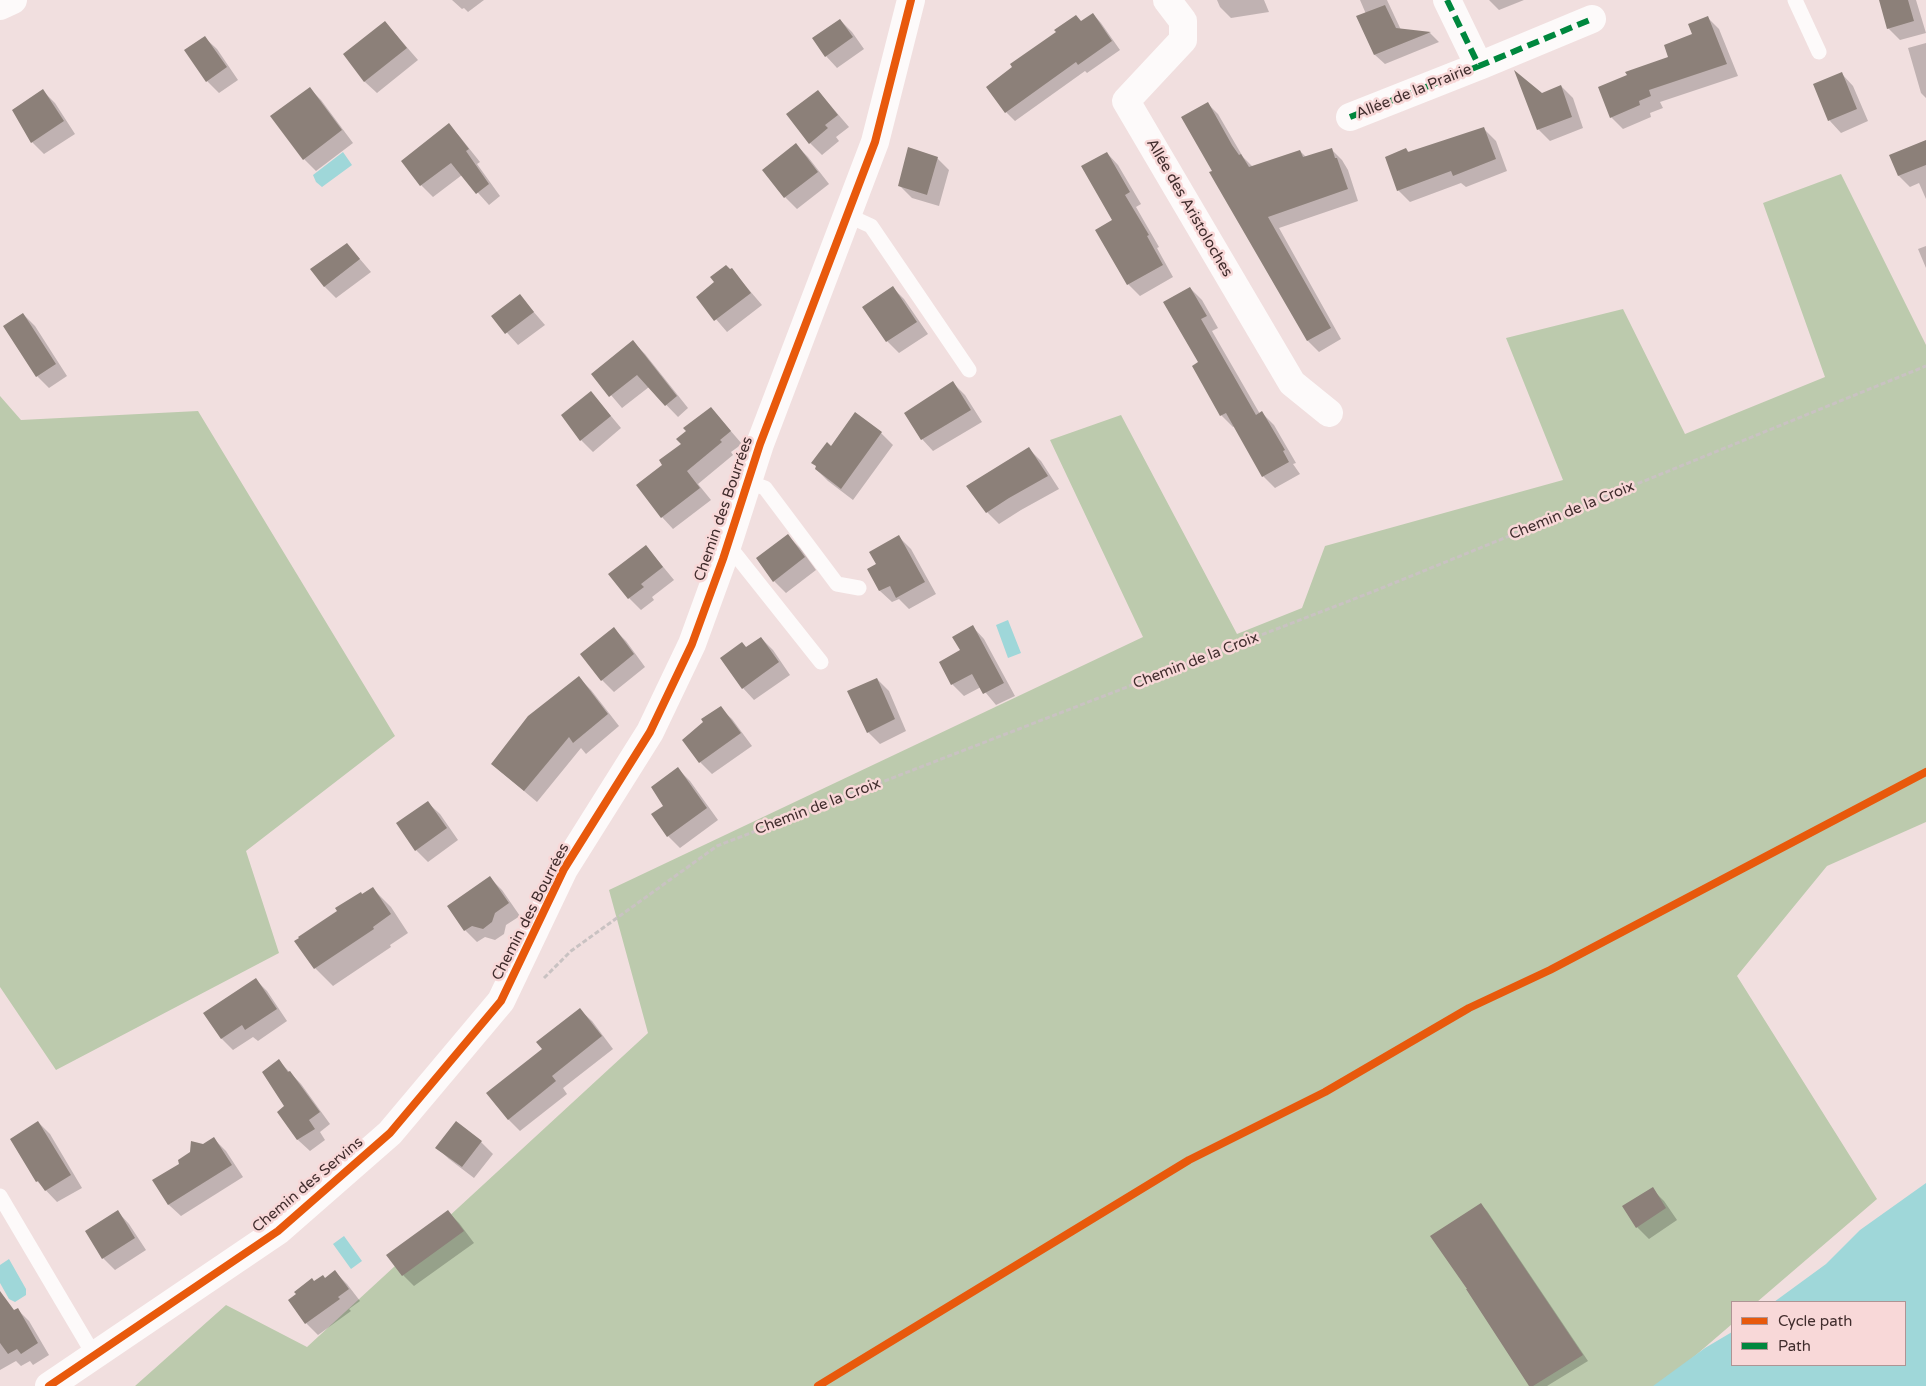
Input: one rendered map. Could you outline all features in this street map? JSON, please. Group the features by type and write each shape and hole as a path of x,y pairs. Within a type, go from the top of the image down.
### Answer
{"street":[{"path":"0,6 13,0"},
{"name":"Chemin des Bourrées","path":"502,1001 564,870 650,732 692,644 728,545 760,444 875,142 911,0"},
{"name":"Allée des Aristoloches","path":"1168,0 1182,21 1182,40 1126,101 1292,383 1329,413"},
{"name":"Allée de la Prairie","path":"1447,0 1478,66"},
{"name":"Allée de la Prairie","path":"1350,117 1592,19"},
{"name":"Chemin des Servins","path":"49,1386 278,1231 390,1133 502,1001"}],"lane":[{"path":"1795,0 1819,52"},
{"path":"847,215 871,226 969,370"},
{"path":"748,482 765,488 837,584 859,588"},
{"name":"Chemin des Bourrées","path":"728,545 821,662"},
{"path":"0,1196 94,1355"}],"green space":[{"path":"1841,174 1926,345 1926,822 1827,866 1737,976 1877,1199 1758,1301 1731,1301 1731,1325 1660,1386 135,1386 226,1305 307,1347 648,1033 609,890 1143,637 1050,440 1121,415 1237,634 1302,608 1325,546 1563,480 1506,338 1623,309 1685,434 1825,377 1763,203"},
{"path":"0,396 21,420 198,411 395,736 246,851 279,953 56,1070 0,987"}],"water":[{"path":"343,152 352,165 322,187 316,182 313,175"},
{"path":"1008,620 1021,653 1008,658 996,625"},
{"path":"1926,1183 1926,1386 1653,1386 1705,1348 1731,1333 1731,1366 1906,1366 1906,1301 1775,1301 1826,1264 1860,1230"},
{"path":"344,1236 362,1261 351,1269 333,1244"},
{"path":"9,1259 26,1289 26,1295 15,1302 9,1299 0,1283 0,1265"}],"building":[{"path":"1879,0 1908,0 1914,21 1887,29"},
{"path":"1385,5 1396,28 1431,32 1374,55 1356,16"},
{"path":"1093,13 1112,41 1078,65 1076,62 1005,113 986,87 1012,67 1010,64 1056,32 1054,30 1076,15 1081,21"},
{"path":"1708,16 1727,64 1649,90 1651,96 1639,101 1640,105 1610,118 1598,87 1627,75 1625,72 1668,57 1664,45 1692,34 1688,24"},
{"path":"840,19 853,37 825,57 812,38"},
{"path":"385,21 407,48 364,82 343,54"},
{"path":"205,36 227,67 206,82 184,50"},
{"path":"1514,70 1542,93 1561,85 1572,117 1537,130"},
{"path":"1842,72 1857,109 1828,121 1813,84"},
{"path":"310,87 342,130 303,160 270,116"},
{"path":"43,89 64,121 31,143 12,110"},
{"path":"818,90 838,115 825,125 828,128 809,144 786,114"},
{"path":"1208,102 1232,145 1239,155 1241,154 1249,167 1300,150 1303,157 1332,148 1335,158 1337,158 1348,189 1268,217 1331,328 1307,341 1209,172 1212,171 1181,117"},
{"path":"449,123 469,149 466,151 489,184 476,194 451,163 420,186 401,161"},
{"path":"1484,127 1496,159 1453,176 1451,171 1397,191 1385,157 1406,148 1408,152"},
{"path":"1926,140 1926,165 1898,176 1889,155"},
{"path":"796,143 818,172 784,198 762,170"},
{"path":"908,147 938,157 927,195 898,186"},
{"path":"1107,152 1130,192 1125,195 1149,235 1147,236 1163,265 1127,285 1095,230 1112,220 1081,166"},
{"path":"347,243 360,259 324,287 310,269"},
{"path":"726,265 730,269 732,268 751,293 714,321 696,297 714,282 710,277"},
{"path":"893,286 917,322 886,342 862,307"},
{"path":"1190,287 1207,316 1201,319 1256,415 1262,411 1285,450 1283,451 1289,462 1262,477 1226,413 1220,416 1192,366 1198,362 1163,302"},
{"path":"520,294 534,312 505,334 491,316"},
{"path":"23,313 56,364 36,377 3,326"},
{"path":"633,340 677,396 665,406 637,375 609,397 591,374"},
{"path":"953,381 971,410 921,440 904,413"},
{"path":"591,391 611,416 580,441 561,415"},
{"path":"711,407 731,431 720,440 722,442 687,471 700,488 661,518 636,485 662,465 659,460 681,444 676,439 686,431 683,428"},
{"path":"855,412 882,432 841,489 815,469 816,466 811,463 827,442 831,446"},
{"path":"1029,447 1048,476 986,513 966,486"},
{"path":"788,534 805,557 773,582 756,558"},
{"path":"899,535 925,582 896,598 890,586 879,591 867,569 876,564 869,552"},
{"path":"646,545 663,567 641,584 644,587 628,599 608,574"},
{"path":"973,625 1004,683 983,694 972,674 951,685 939,662 960,650 952,637"},
{"path":"614,627 634,654 601,681 580,654"},
{"path":"761,637 779,662 742,689 720,658 742,642 746,647"},
{"path":"579,676 608,714 573,743 569,737 524,791 491,764 528,716"},
{"path":"877,678 895,719 867,733 847,691"},
{"path":"721,706 741,733 699,763 682,740 703,722 701,719"},
{"path":"678,767 707,808 667,837 651,814 663,806 651,787"},
{"path":"428,801 447,828 415,851 396,823"},
{"path":"490,876 509,903 495,913 492,922 483,929 472,926 464,931 447,906"},
{"path":"373,887 391,914 373,927 374,929 314,969 294,941 337,911 335,908"},
{"path":"256,978 277,1009 245,1030 242,1025 221,1039 203,1013"},
{"path":"580,1008 602,1036 552,1076 556,1081 508,1120 486,1093 542,1049 536,1042"},
{"path":"279,1059 320,1112 309,1120 315,1129 297,1140 277,1112 284,1106 262,1072"},
{"path":"38,1121 71,1175 45,1191 38,1181 36,1182 10,1139"},
{"path":"456,1121 482,1141 462,1167 435,1148"},
{"path":"214,1137 232,1165 168,1205 152,1180 179,1164 178,1160 190,1152 191,1141 203,1144"},
{"path":"1653,1187 1666,1208 1636,1228 1622,1206"},
{"path":"1481,1203 1583,1355 1533,1386 1529,1386 1467,1289 1430,1236"},
{"path":"118,1210 135,1238 102,1259 85,1231"},
{"path":"448,1210 464,1231 402,1276 386,1255"},
{"path":"335,1270 349,1289 338,1297 340,1299 305,1324 288,1300 296,1294 294,1292 312,1278 314,1281 323,1275 325,1278"},
{"path":"0,1291 14,1310 18,1308 38,1343 21,1354 17,1349 8,1354 0,1343"}],"marked path":[{"path":"1447,0 1479,66 1592,19"},
{"path":"1350,117 1479,66"}],"cycle path":[{"path":"49,1386 278,1231 390,1133 501,1001 564,869 650,732 692,644 723,559 760,444 875,142 911,0"},
{"path":"818,1386 1189,1160 1325,1092 1469,1008 1550,970 1926,772"}]}
